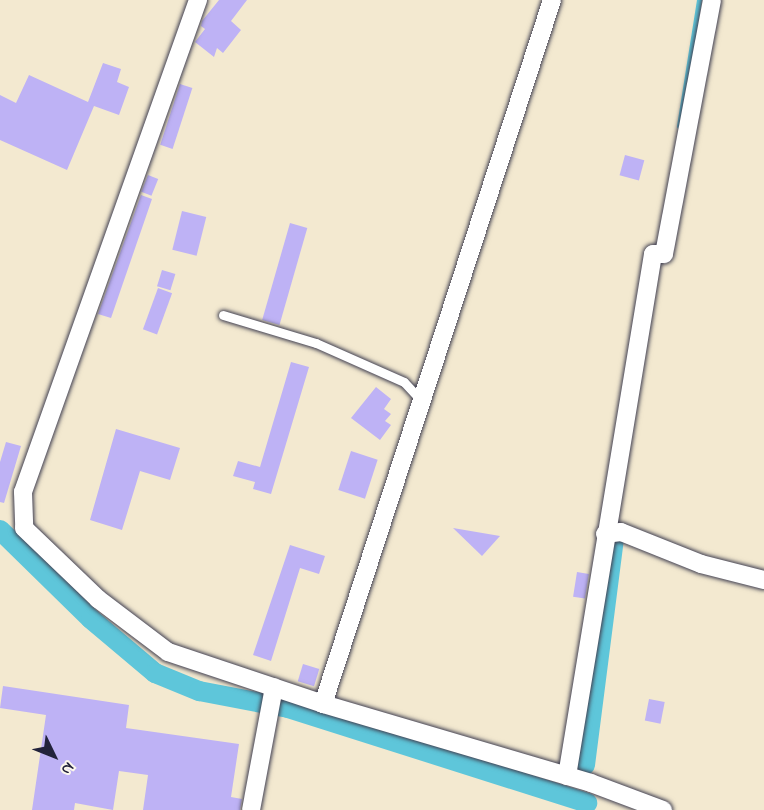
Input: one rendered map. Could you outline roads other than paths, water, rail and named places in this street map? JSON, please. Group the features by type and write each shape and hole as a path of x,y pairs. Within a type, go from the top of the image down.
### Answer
{"street":[{"path":"198,0 23,492 24,528 98,599 168,652 323,704 567,776 663,810"},
{"path":"323,704 552,0"},
{"path":"567,776 592,645 605,534 658,254 712,0"},
{"path":"605,534 621,532 701,564 764,580"},
{"path":"250,810 274,687"}],"lane":[{"path":"222,315 316,343 404,382 422,401"}],"waterway":[{"path":"679,126 699,0"},
{"path":"0,530 91,619 155,673 199,691 288,708 587,803"},
{"path":"585,765 614,539"}]}
